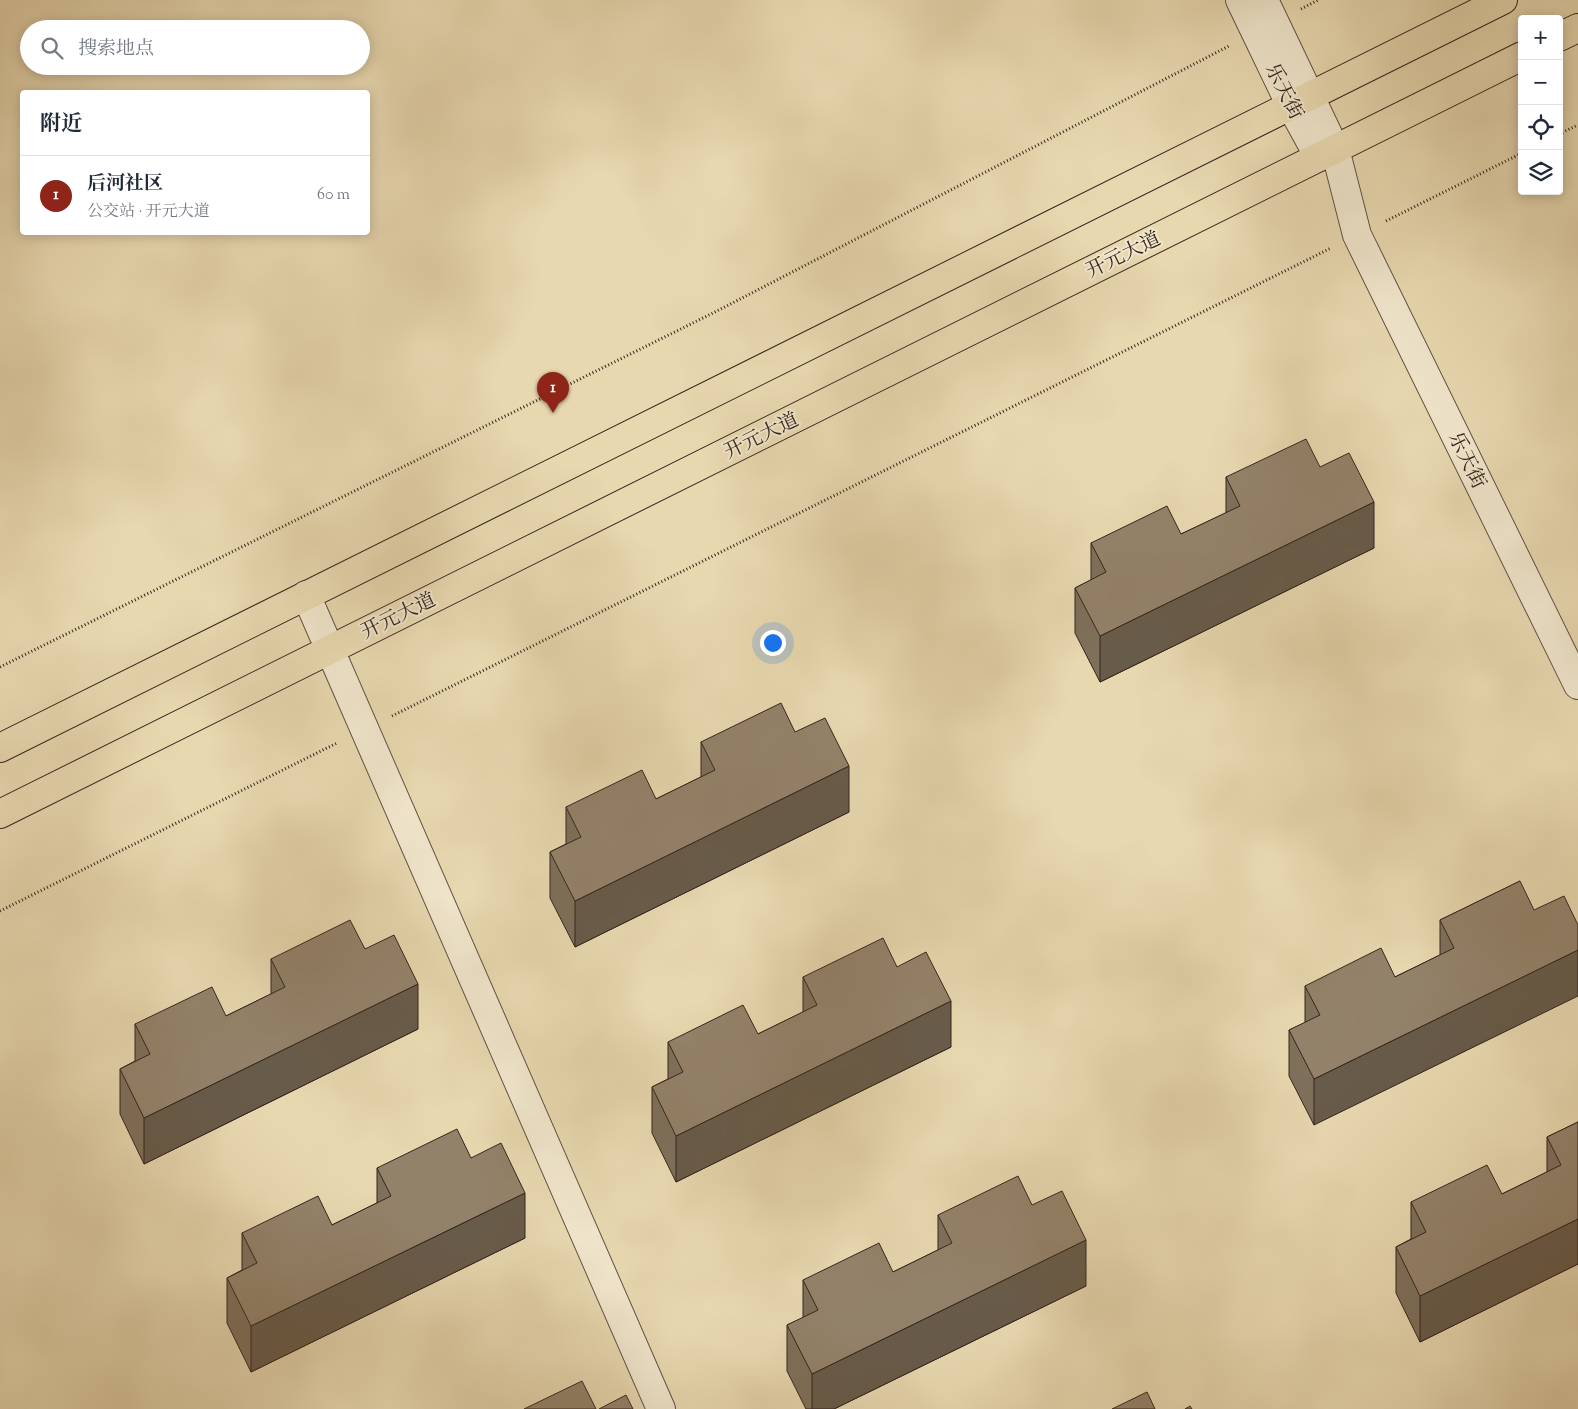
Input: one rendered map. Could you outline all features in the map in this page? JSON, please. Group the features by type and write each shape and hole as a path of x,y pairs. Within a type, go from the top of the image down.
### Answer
{"main road":[{"path":"0,748 1503,0"},
{"path":"1563,35 1578,28"},
{"name":"开元大道","path":"0,814 1518,58"}],"street":[{"name":"乐天街","path":"1240,0 1265,18 1300,101 1327,153 1357,235 1578,685"},
{"path":"306,595 661,1409"}],"path":[{"path":"0,667 706,316 1265,18 1318,0"},
{"path":"1563,132 1578,125"},
{"path":"0,912 1518,155"}],"building":[{"path":"1306,439 1320,467 1349,453 1374,502 1100,636 1075,588 1106,572 1091,543 1167,506 1181,534 1240,506 1226,477"},
{"path":"781,703 795,732 825,718 849,766 575,901 550,852 581,837 566,807 642,770 656,799 715,770 701,742"},
{"path":"1520,881 1534,910 1564,896 1578,925 1578,950 1314,1079 1289,1030 1320,1015 1305,986 1381,948 1395,977 1454,948 1440,920"},
{"path":"350,920 365,949 394,935 418,984 144,1118 120,1069 150,1054 135,1024 212,987 226,1016 285,987 271,959"},
{"path":"883,938 897,967 926,952 951,1001 676,1136 652,1087 683,1072 668,1042 743,1005 758,1034 817,1005 803,977"},
{"path":"1578,1122 1578,1219 1420,1296 1396,1247 1426,1232 1411,1202 1487,1165 1502,1194 1561,1165 1547,1137"},
{"path":"457,1129 471,1158 501,1143 525,1193 251,1326 227,1278 257,1263 242,1233 318,1196 332,1225 391,1196 377,1168"},
{"path":"1018,1176 1032,1205 1062,1191 1086,1240 812,1374 787,1325 818,1310 803,1280 879,1243 893,1272 952,1243 938,1215"},
{"path":"582,1381 596,1409 524,1409"},
{"path":"1147,1392 1155,1409 1112,1409"},
{"path":"626,1395 633,1409 599,1409"}],"place":[{"name":"后河社区","path":"553,413"}]}
